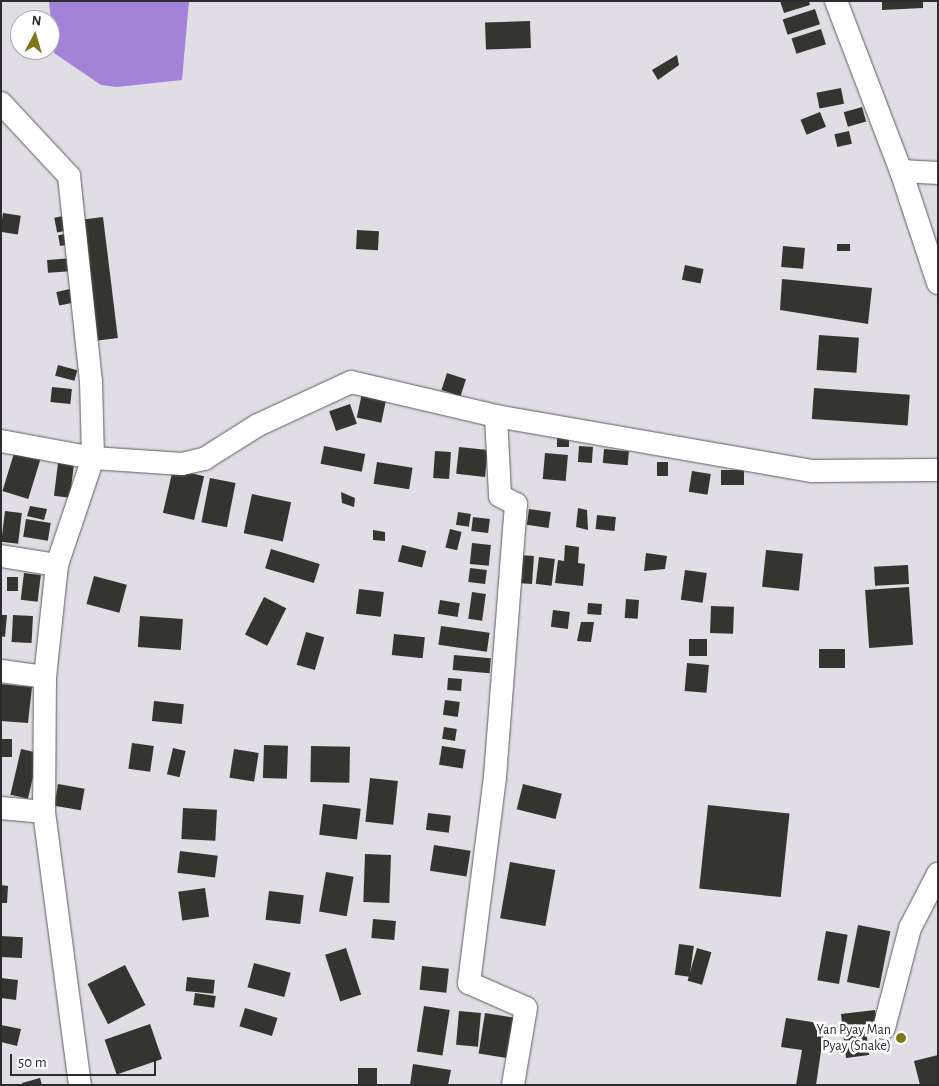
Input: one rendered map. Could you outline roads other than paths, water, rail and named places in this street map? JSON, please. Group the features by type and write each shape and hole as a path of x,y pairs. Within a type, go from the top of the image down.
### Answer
{"street":[{"path":"836,1 901,171 938,283"},
{"path":"1,103 69,176 91,381 93,458 57,565 45,677 44,812 80,1085"},
{"path":"901,171 938,173"},
{"path":"1,441 93,458 182,464 204,459 258,425 350,382 496,416 812,471 938,470"},
{"path":"496,416 500,496 516,504 495,777 469,983 526,1008 514,1085"},
{"path":"1,556 57,565"},
{"path":"1,671 45,677"},
{"path":"1,808 44,812"},
{"path":"884,1028 910,928 938,874"}],"place":[{"name":"Yan Pyay Man Pyay (Snake)","path":"901,1038"}]}
